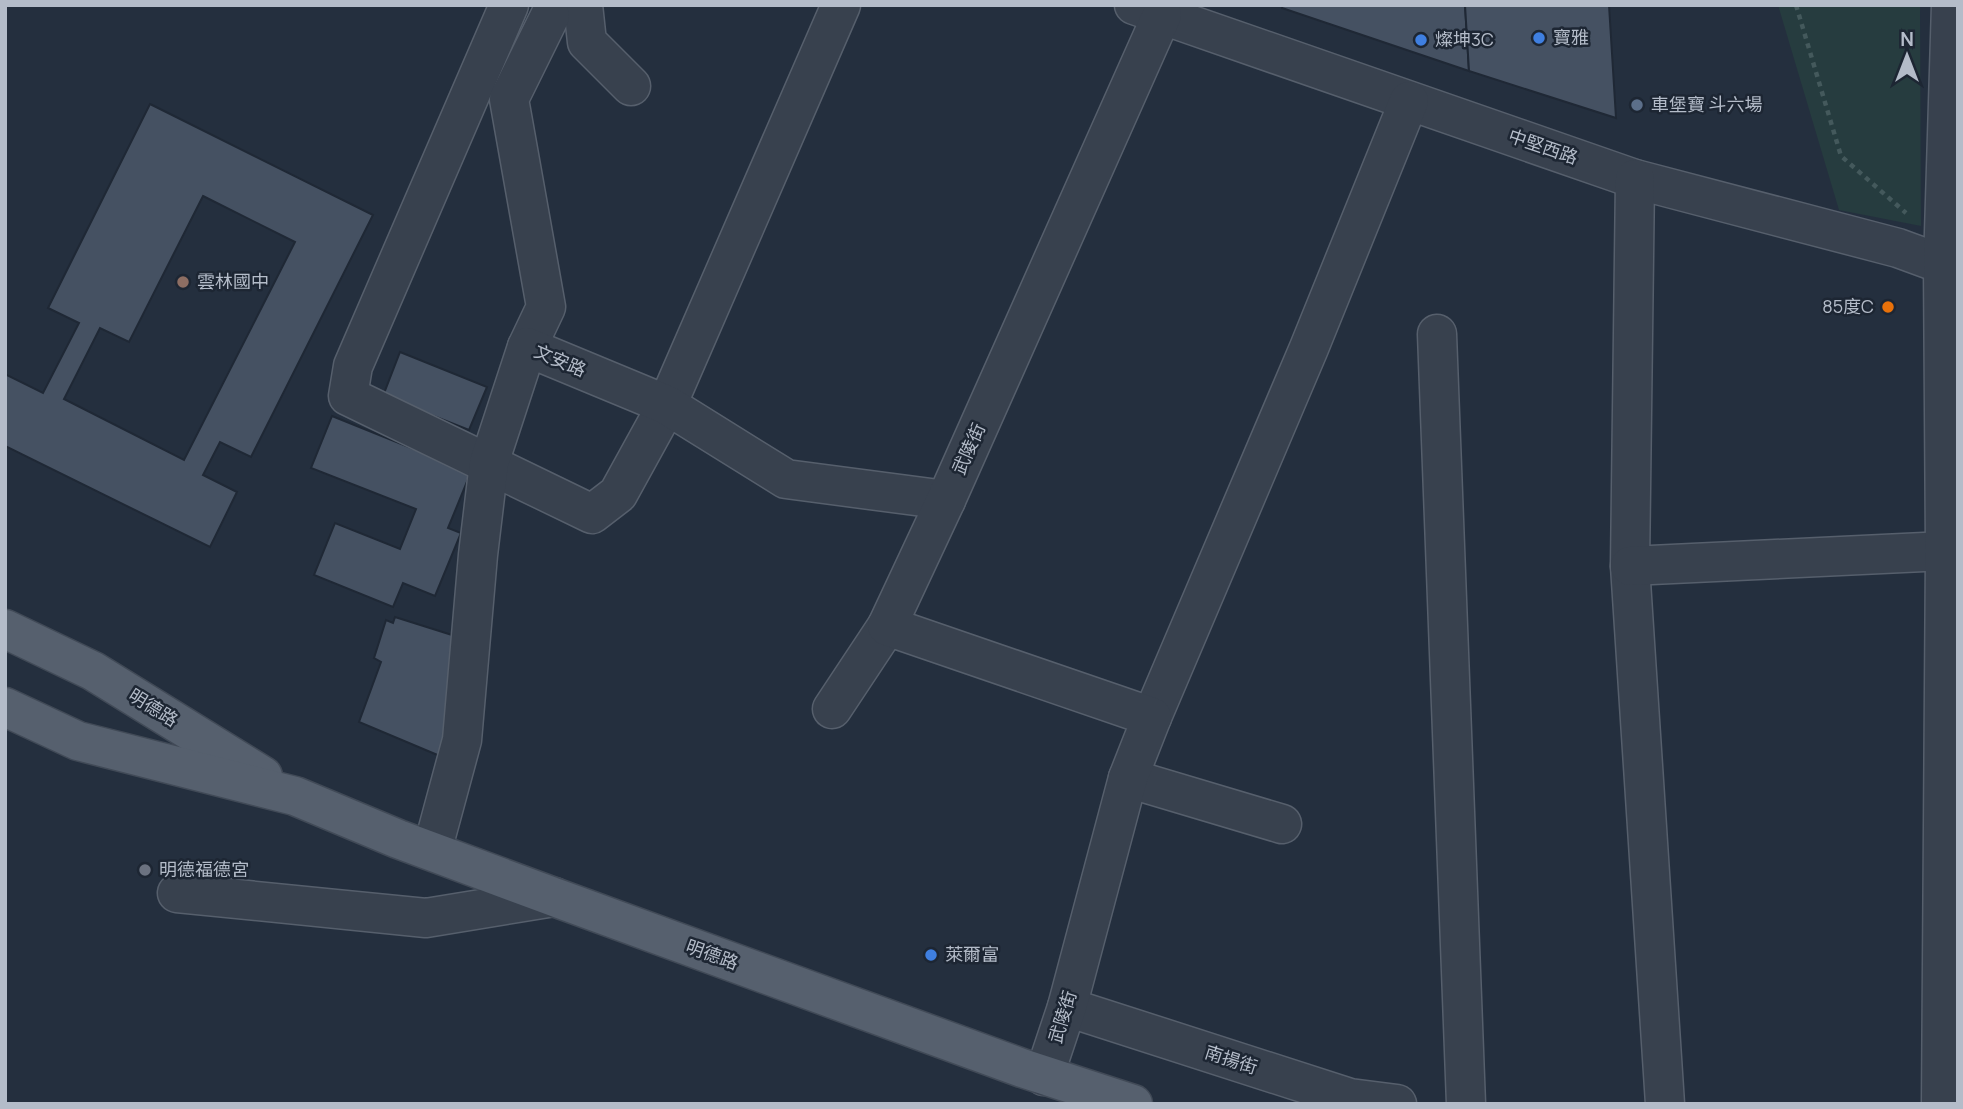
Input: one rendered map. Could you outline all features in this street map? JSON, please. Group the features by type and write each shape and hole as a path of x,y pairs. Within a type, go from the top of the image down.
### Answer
{"main road":[{"name":"明德路","path":"5,629 93,671 295,796"},
{"name":"明德路","path":"5,707 78,741 295,796 554,897 1044,1076 1133,1104"}],"street":[{"path":"509,5 353,366 348,396 592,513 618,494 667,405 841,5"},
{"path":"1941,1104 1951,939 1945,551 1951,267 1951,5"},
{"name":"中堅西路","path":"1148,10 1635,179 1898,247 1951,267"},
{"name":"武陵街","path":"832,709 887,626 946,500 1148,10"},
{"path":"527,347 547,307 509,99 567,11 587,42 631,86"},
{"name":"武陵街","path":"1044,1076 1067,1007 1128,778 1409,101"},
{"path":"1635,179 1630,566 1665,1104"},
{"path":"1437,334 1466,1104"},
{"name":"文安路","path":"432,851 463,740 478,555 489,463 527,347 667,405 786,479 946,500"},
{"path":"1630,566 1945,551"},
{"path":"887,626 1152,717"},
{"path":"1128,778 1282,824"},
{"path":"177,893 426,918 554,897"},
{"name":"南揚街","path":"1067,1007 1350,1098 1397,1104"}],"path":[{"path":"1796,5 1841,156 1911,217"}],"green space":[{"path":"1778,5 1920,5 1921,226 1839,210"}],"building":[{"name":"燦坤3C","path":"1282,5 1465,5 1469,71 1282,8"},
{"name":"寶雅","path":"1465,5 1609,5 1616,118 1469,71"},
{"path":"150,104 373,215 251,457 220,442 203,475 237,492 210,547 5,446 5,374 43,393 79,323 48,308","holes":["203,196 295,242 184,460 64,399 100,328 129,342"]},
{"path":"400,352 487,387 469,430 383,396"},
{"path":"332,416 471,472 448,528 461,533 435,596 403,583 393,607 314,575 335,523 400,549 416,509 311,468"},
{"path":"395,617 471,641 447,759 359,722 381,662 374,658 386,620 393,623"}],"place":[{"name":"寶雅","path":"1539,38"},
{"name":"燦坤3C","path":"1421,40"},
{"name":"車堡寶 斗六場","path":"1637,105"},
{"name":"雲林國中","path":"183,282"},
{"name":"85度C","path":"1888,307"},
{"name":"明德福德宮","path":"145,870"},
{"name":"萊爾富","path":"931,955"}]}
